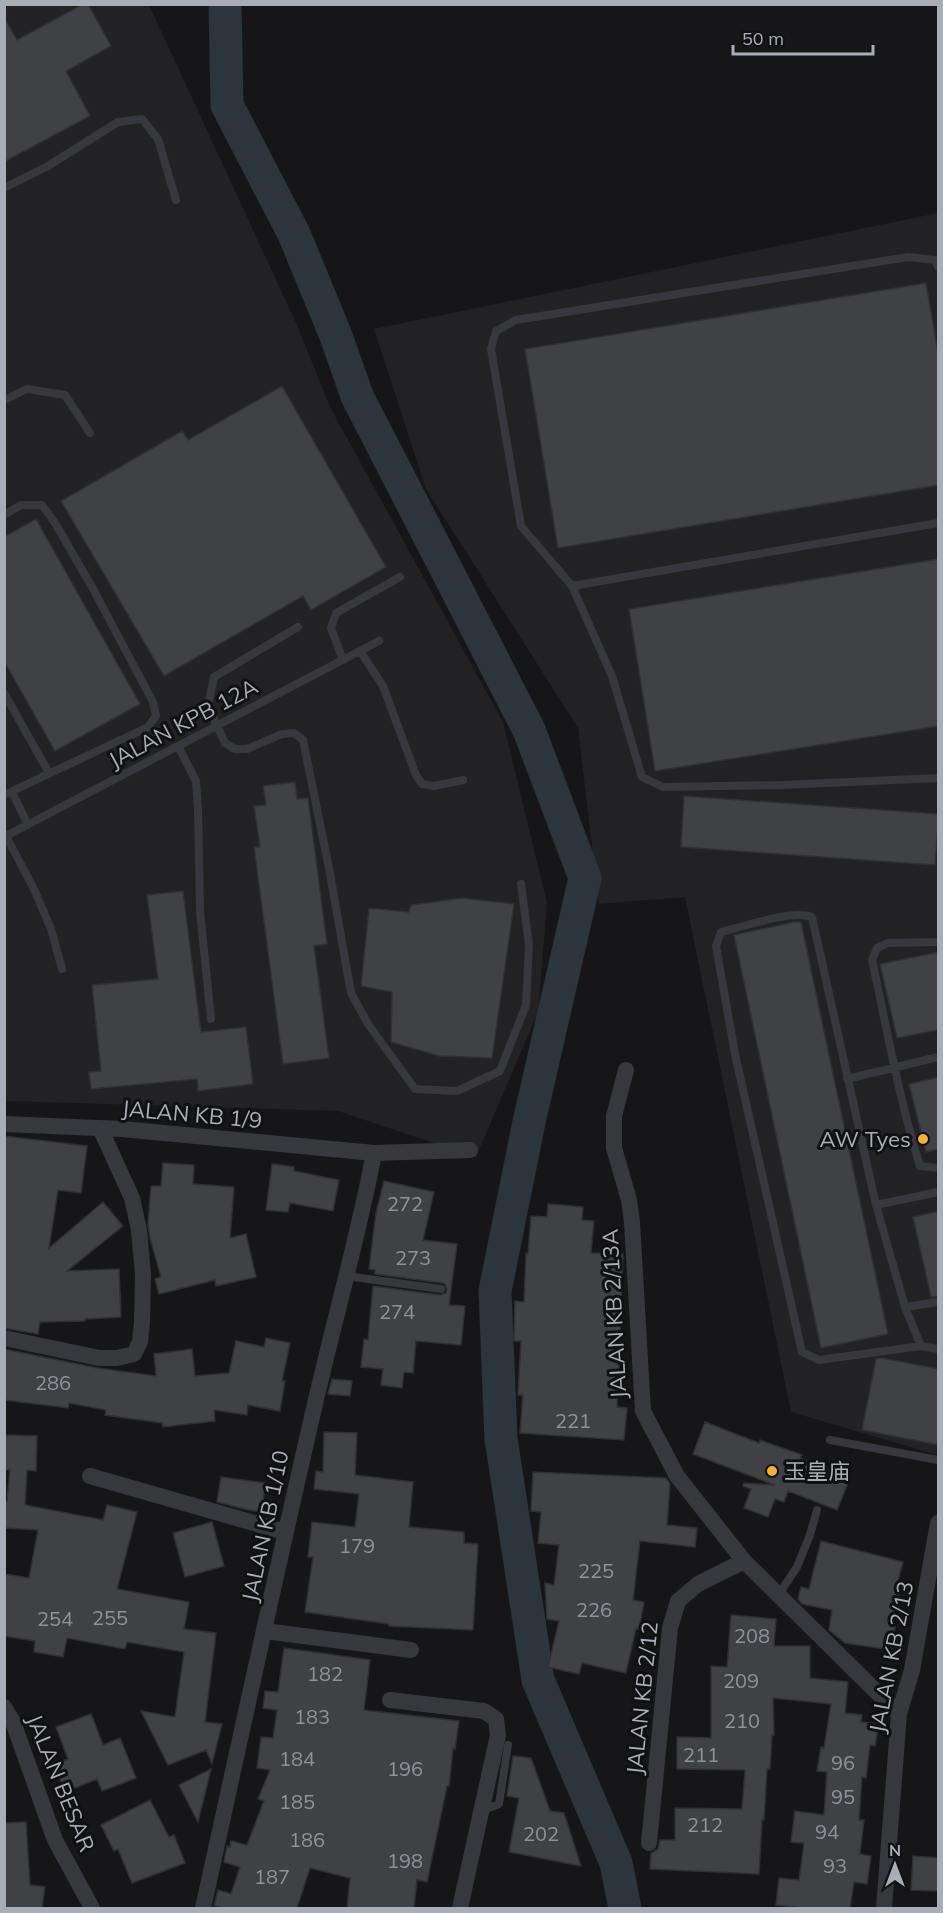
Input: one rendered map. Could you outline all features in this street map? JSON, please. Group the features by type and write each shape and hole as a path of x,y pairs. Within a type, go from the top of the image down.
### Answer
{"street":[{"name":"JALAN KB 2/13A","path":"626,1070 614,1116 614,1148 629,1200 632,1222 643,1411 677,1476 744,1561 899,1714"},
{"name":"JALAN KB 1/9","path":"4,1124 100,1128 374,1153 470,1150"},
{"path":"4,1338 99,1358 117,1358 134,1354 140,1342 143,1275 139,1230 132,1198 100,1128"},
{"name":"JALAN KB 1/10","path":"203,1908 285,1532 367,1194 374,1153"},
{"path":"90,1476 285,1532"},
{"name":"JALAN KB 2/13","path":"884,1908 899,1714 912,1670 939,1523"},
{"name":"JALAN KB 2/12","path":"649,1843 670,1628 678,1601 698,1584 744,1561"},
{"path":"265,1631 411,1650"},
{"path":"390,1700 484,1711 496,1719 503,1740 480,1811 460,1908"},
{"name":"JALAN BESAR","path":"4,1707 13,1722 55,1840 92,1908"}],"lane":[{"path":"4,188 48,166 118,122 142,119 158,139 176,200"},
{"path":"939,267 935,260 908,257 516,321 496,331 491,349 521,526 572,586 612,676 642,777 663,787 782,785 939,778"},
{"path":"4,400 27,389 65,395 90,433"},
{"path":"4,515 21,505 42,505 92,587 153,702 156,716 148,727 8,794 28,825"},
{"path":"572,586 939,523"},
{"path":"343,660 331,628 336,613 400,577"},
{"path":"298,627 214,677 208,706 225,743 235,749 247,749 282,734 294,734 303,740 351,993 368,1024 415,1089 457,1091 500,1071 526,1005 529,945 521,884"},
{"name":"JALAN KPB 12A","path":"5,837 379,641"},
{"path":"360,651 383,686 416,775 422,784 434,786 463,780"},
{"path":"4,693 49,773"},
{"path":"178,746 196,781 200,911 211,1019"},
{"path":"5,837 34,889 51,929 62,969"},
{"path":"921,1346 905,1307 876,1205 812,917 806,914 792,915 722,932 716,946 735,1054 802,1352 819,1360 921,1346 939,1350"},
{"path":"939,942 888,943 877,948 872,960 920,1166 939,1168"},
{"path":"847,1079 939,1056"},
{"path":"876,1205 939,1192"},
{"path":"346,1276 441,1289"},
{"path":"905,1307 939,1302"},
{"path":"830,1440 939,1460"},
{"path":"779,1594 797,1568 810,1535 816,1510"}],"shaded area":[{"path":"5,5 149,5 297,325 330,407 503,722 547,903 538,1012 476,1157 338,1111 5,1101"},
{"path":"938,213 938,1455 791,1412 685,897 599,904 578,728 426,489 374,329"}],"building":[{"path":"83,4 88,4 111,46 66,71 90,116 4,162 4,17 17,40"},
{"path":"926,283 939,358 939,485 558,548 525,349"},
{"path":"282,386 386,567 311,610 303,596 164,676 61,501 182,431 188,440"},
{"path":"36,519 140,704 55,751 4,661 4,537"},
{"path":"939,559 939,726 655,771 629,609"},
{"path":"295,782 297,799 308,798 327,944 314,946 329,1058 283,1064 254,847 260,847 254,806 266,805 263,786"},
{"path":"684,796 939,814 935,865 681,847"},
{"path":"183,891 201,1032 246,1027 253,1084 198,1091 197,1079 91,1089 89,1072 101,1071 92,985 158,979 147,895"},
{"path":"462,898 514,904 492,1058 439,1056 391,1042 392,992 361,986 369,908 409,912 411,905"},
{"path":"801,922 888,1334 821,1348 734,935"},
{"path":"939,952 939,1030 897,1038 880,964"},
{"path":"939,1077 939,1149 926,1152 909,1084"},
{"path":"4,1136 87,1146 81,1193 58,1190 49,1248 103,1202 123,1226 67,1271 119,1269 121,1317 40,1322 38,1334 4,1328"},
{"path":"163,1163 194,1165 193,1184 234,1187 230,1238 246,1234 256,1277 216,1286 215,1280 159,1294 155,1279 161,1277 148,1224 151,1186 161,1186"},
{"path":"272,1164 294,1167 294,1171 339,1180 333,1211 290,1203 288,1212 266,1210"},
{"path":"384,1181 434,1192 423,1240 457,1244 449,1305 465,1306 461,1345 416,1341 413,1373 404,1372 402,1388 381,1385 383,1369 361,1367 364,1339 368,1340 373,1286 440,1295 446,1293 447,1289 442,1283 375,1274 375,1270 369,1269 376,1213"},
{"path":"548,1204 583,1207 582,1220 594,1221 591,1253 623,1254 617,1407 627,1408 624,1440 520,1433 523,1395 518,1395 521,1341 514,1341 515,1301 524,1302 526,1253 528,1254 531,1216 547,1217"},
{"path":"939,1211 939,1296 931,1297 913,1217"},
{"path":"266,1338 290,1343 282,1381 285,1381 280,1411 248,1405 247,1415 214,1410 215,1421 163,1427 162,1423 105,1415 106,1410 69,1403 68,1408 4,1400 4,1349 97,1368 156,1376 154,1354 192,1349 195,1376 229,1373 236,1341 264,1347"},
{"path":"882,1358 939,1369 939,1445 862,1430 876,1359"},
{"path":"332,1379 352,1381 350,1396 328,1394"},
{"path":"705,1422 759,1443 760,1440 802,1455 800,1458 850,1478 837,1510 788,1491 784,1502 775,1499 768,1517 744,1508 751,1489 743,1486 744,1483 775,1485 693,1454"},
{"path":"324,1432 357,1433 355,1475 413,1482 409,1527 464,1532 464,1543 478,1544 473,1630 389,1626 389,1624 305,1612 313,1557 308,1557 312,1522 355,1527 359,1494 314,1489 316,1471 323,1472"},
{"path":"5,1435 37,1436 36,1471 27,1470 25,1505 103,1520 107,1505 137,1512 117,1589 189,1602 184,1629 216,1633 205,1722 222,1724 212,1764 206,1750 168,1765 141,1711 175,1717 184,1652 127,1642 125,1649 67,1638 63,1657 34,1652 35,1641 4,1636 4,1574 29,1578 38,1530 4,1528 4,1501 7,1501 10,1470 5,1470"},
{"path":"533,1472 666,1478 670,1484 667,1525 697,1528 695,1547 640,1541 633,1600 644,1602 626,1673 582,1663 579,1674 548,1667 559,1621 547,1619 545,1583 554,1585 559,1545 538,1543 541,1512 531,1511"},
{"path":"221,1477 265,1483 262,1512 217,1502"},
{"path":"212,1522 224,1566 185,1577 173,1533"},
{"path":"821,1541 903,1562 895,1591 900,1592 892,1627 895,1627 891,1650 845,1643 829,1630 832,1610 802,1604 798,1599 801,1587 809,1589"},
{"path":"731,1615 776,1619 774,1646 810,1646 810,1678 848,1682 845,1713 862,1715 861,1722 879,1724 875,1746 870,1745 866,1778 862,1777 859,1820 864,1820 860,1854 871,1856 867,1884 854,1882 850,1908 803,1908 776,1905 779,1878 799,1880 804,1843 791,1842 795,1811 824,1815 827,1772 817,1771 821,1747 824,1748 831,1704 773,1698 774,1735 772,1735 770,1769 767,1769 759,1874 650,1869 651,1853 658,1849 660,1840 675,1840 675,1808 742,1809 745,1770 677,1769 677,1737 711,1738 711,1666 727,1667"},
{"path":"284,1648 370,1660 364,1710 459,1721 455,1749 453,1748 449,1786 447,1786 427,1882 417,1880 414,1908 347,1908 350,1878 310,1868 297,1908 214,1906 218,1890 231,1894 240,1867 224,1862 227,1846 230,1847 231,1841 247,1845 264,1801 258,1799 270,1770 257,1768 261,1737 273,1738 277,1710 263,1708 265,1691 278,1692"},
{"path":"91,1714 103,1745 120,1738 136,1778 102,1791 97,1779 65,1792 54,1764 68,1759 56,1727"},
{"path":"513,1756 531,1758 550,1811 564,1813 581,1866 509,1852 519,1798 507,1796"},
{"path":"211,1769 198,1822 179,1785"},
{"path":"150,1800 169,1837 174,1835 185,1863 132,1883 118,1849 114,1851 101,1825"},
{"path":"26,1822 30,1885 45,1887 42,1908 4,1908 4,1823"},
{"path":"913,1856 939,1858 939,1891 911,1890"}],"waterway":[{"path":"225,4 227,105 294,234 336,336 357,396 529,730 585,878 529,1122 495,1291 501,1439 538,1680 616,1863 625,1908"}],"place":[{"name":"AW Tyes","path":"923,1139"},
{"name":"玉皇庙","path":"772,1471"}]}
